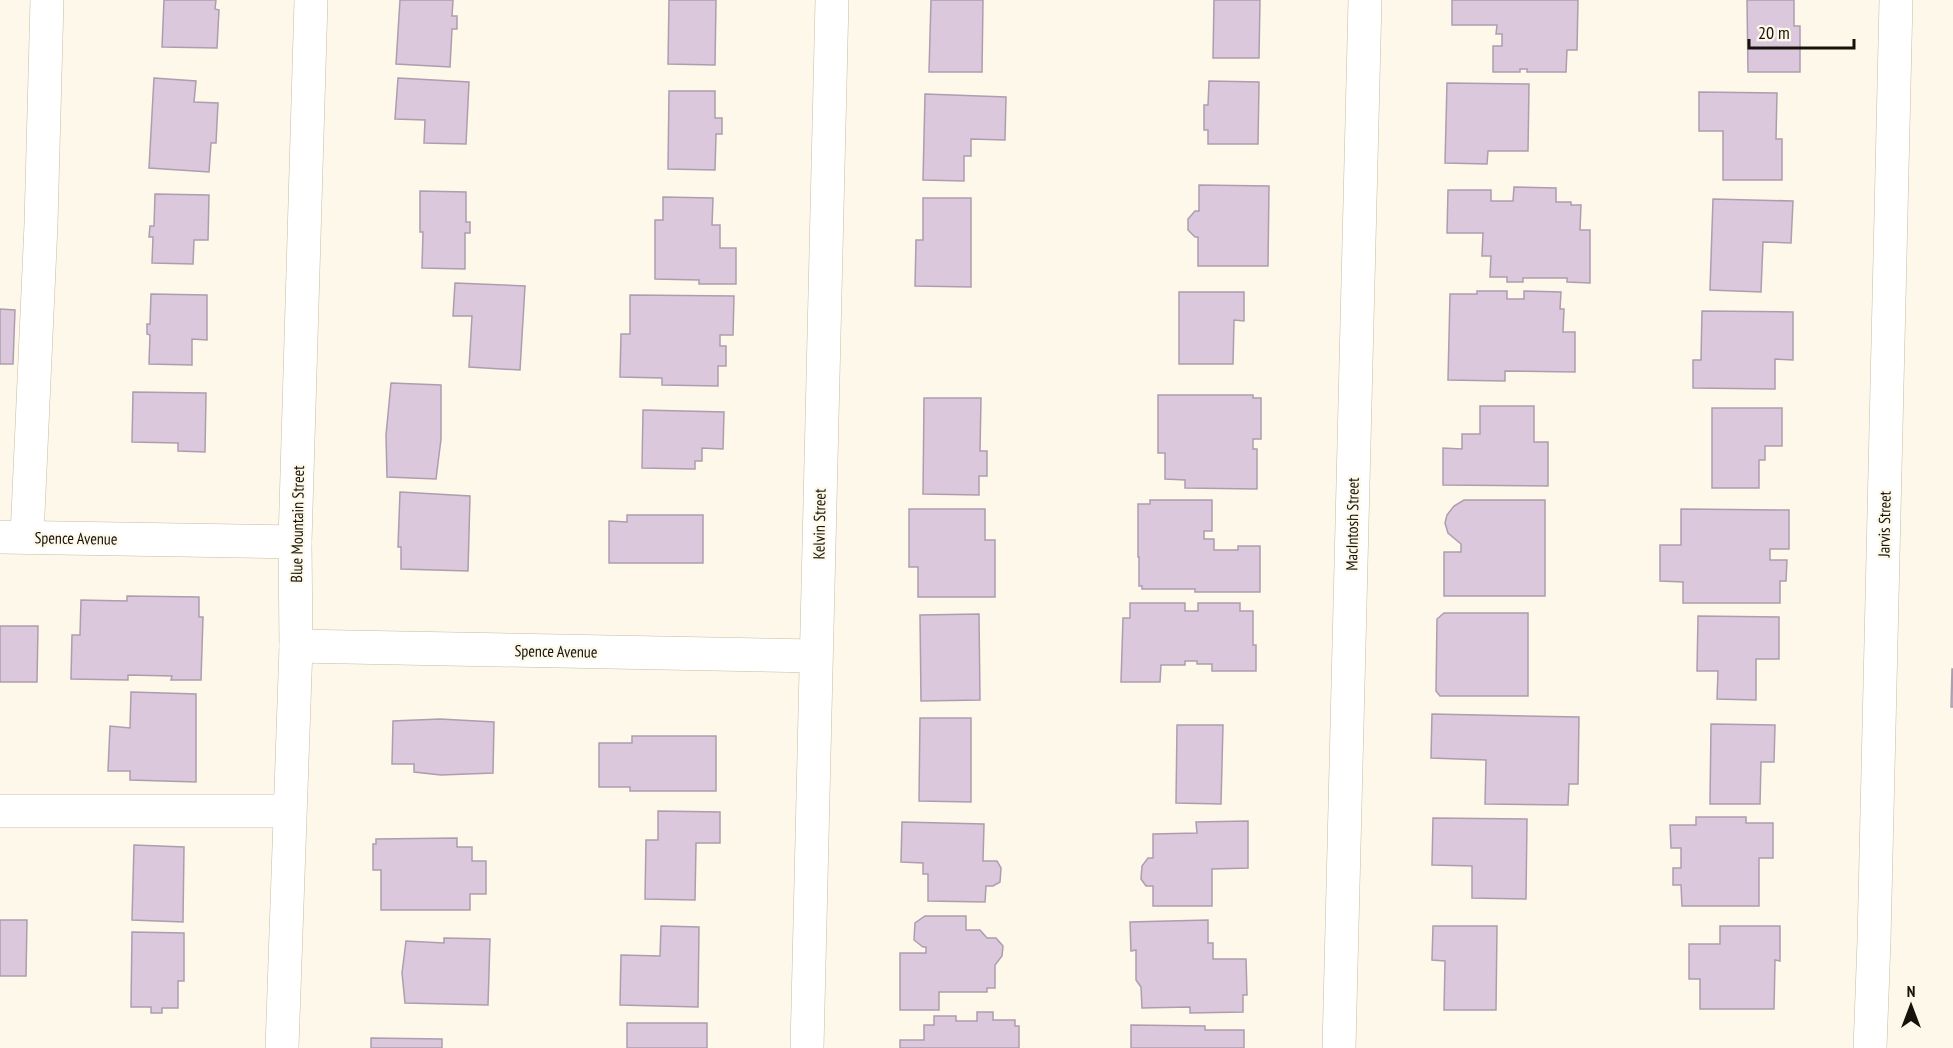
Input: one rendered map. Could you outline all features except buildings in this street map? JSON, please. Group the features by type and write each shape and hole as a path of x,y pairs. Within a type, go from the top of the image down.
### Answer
{"street":[{"path":"13,537 41,224 47,0"},
{"name":"Blue Mountain Street","path":"282,1048 296,646 295,542 311,0"},
{"name":"Kelvin Street","path":"807,1048 832,0"},
{"name":"MacIntosh Street","path":"1339,1048 1365,0"},
{"name":"Jarvis Street","path":"1870,1048 1896,0"},
{"name":"Spence Avenue","path":"13,537 295,542"},
{"name":"Spence Avenue","path":"296,646 815,656"},
{"path":"0,811 289,811"}]}
